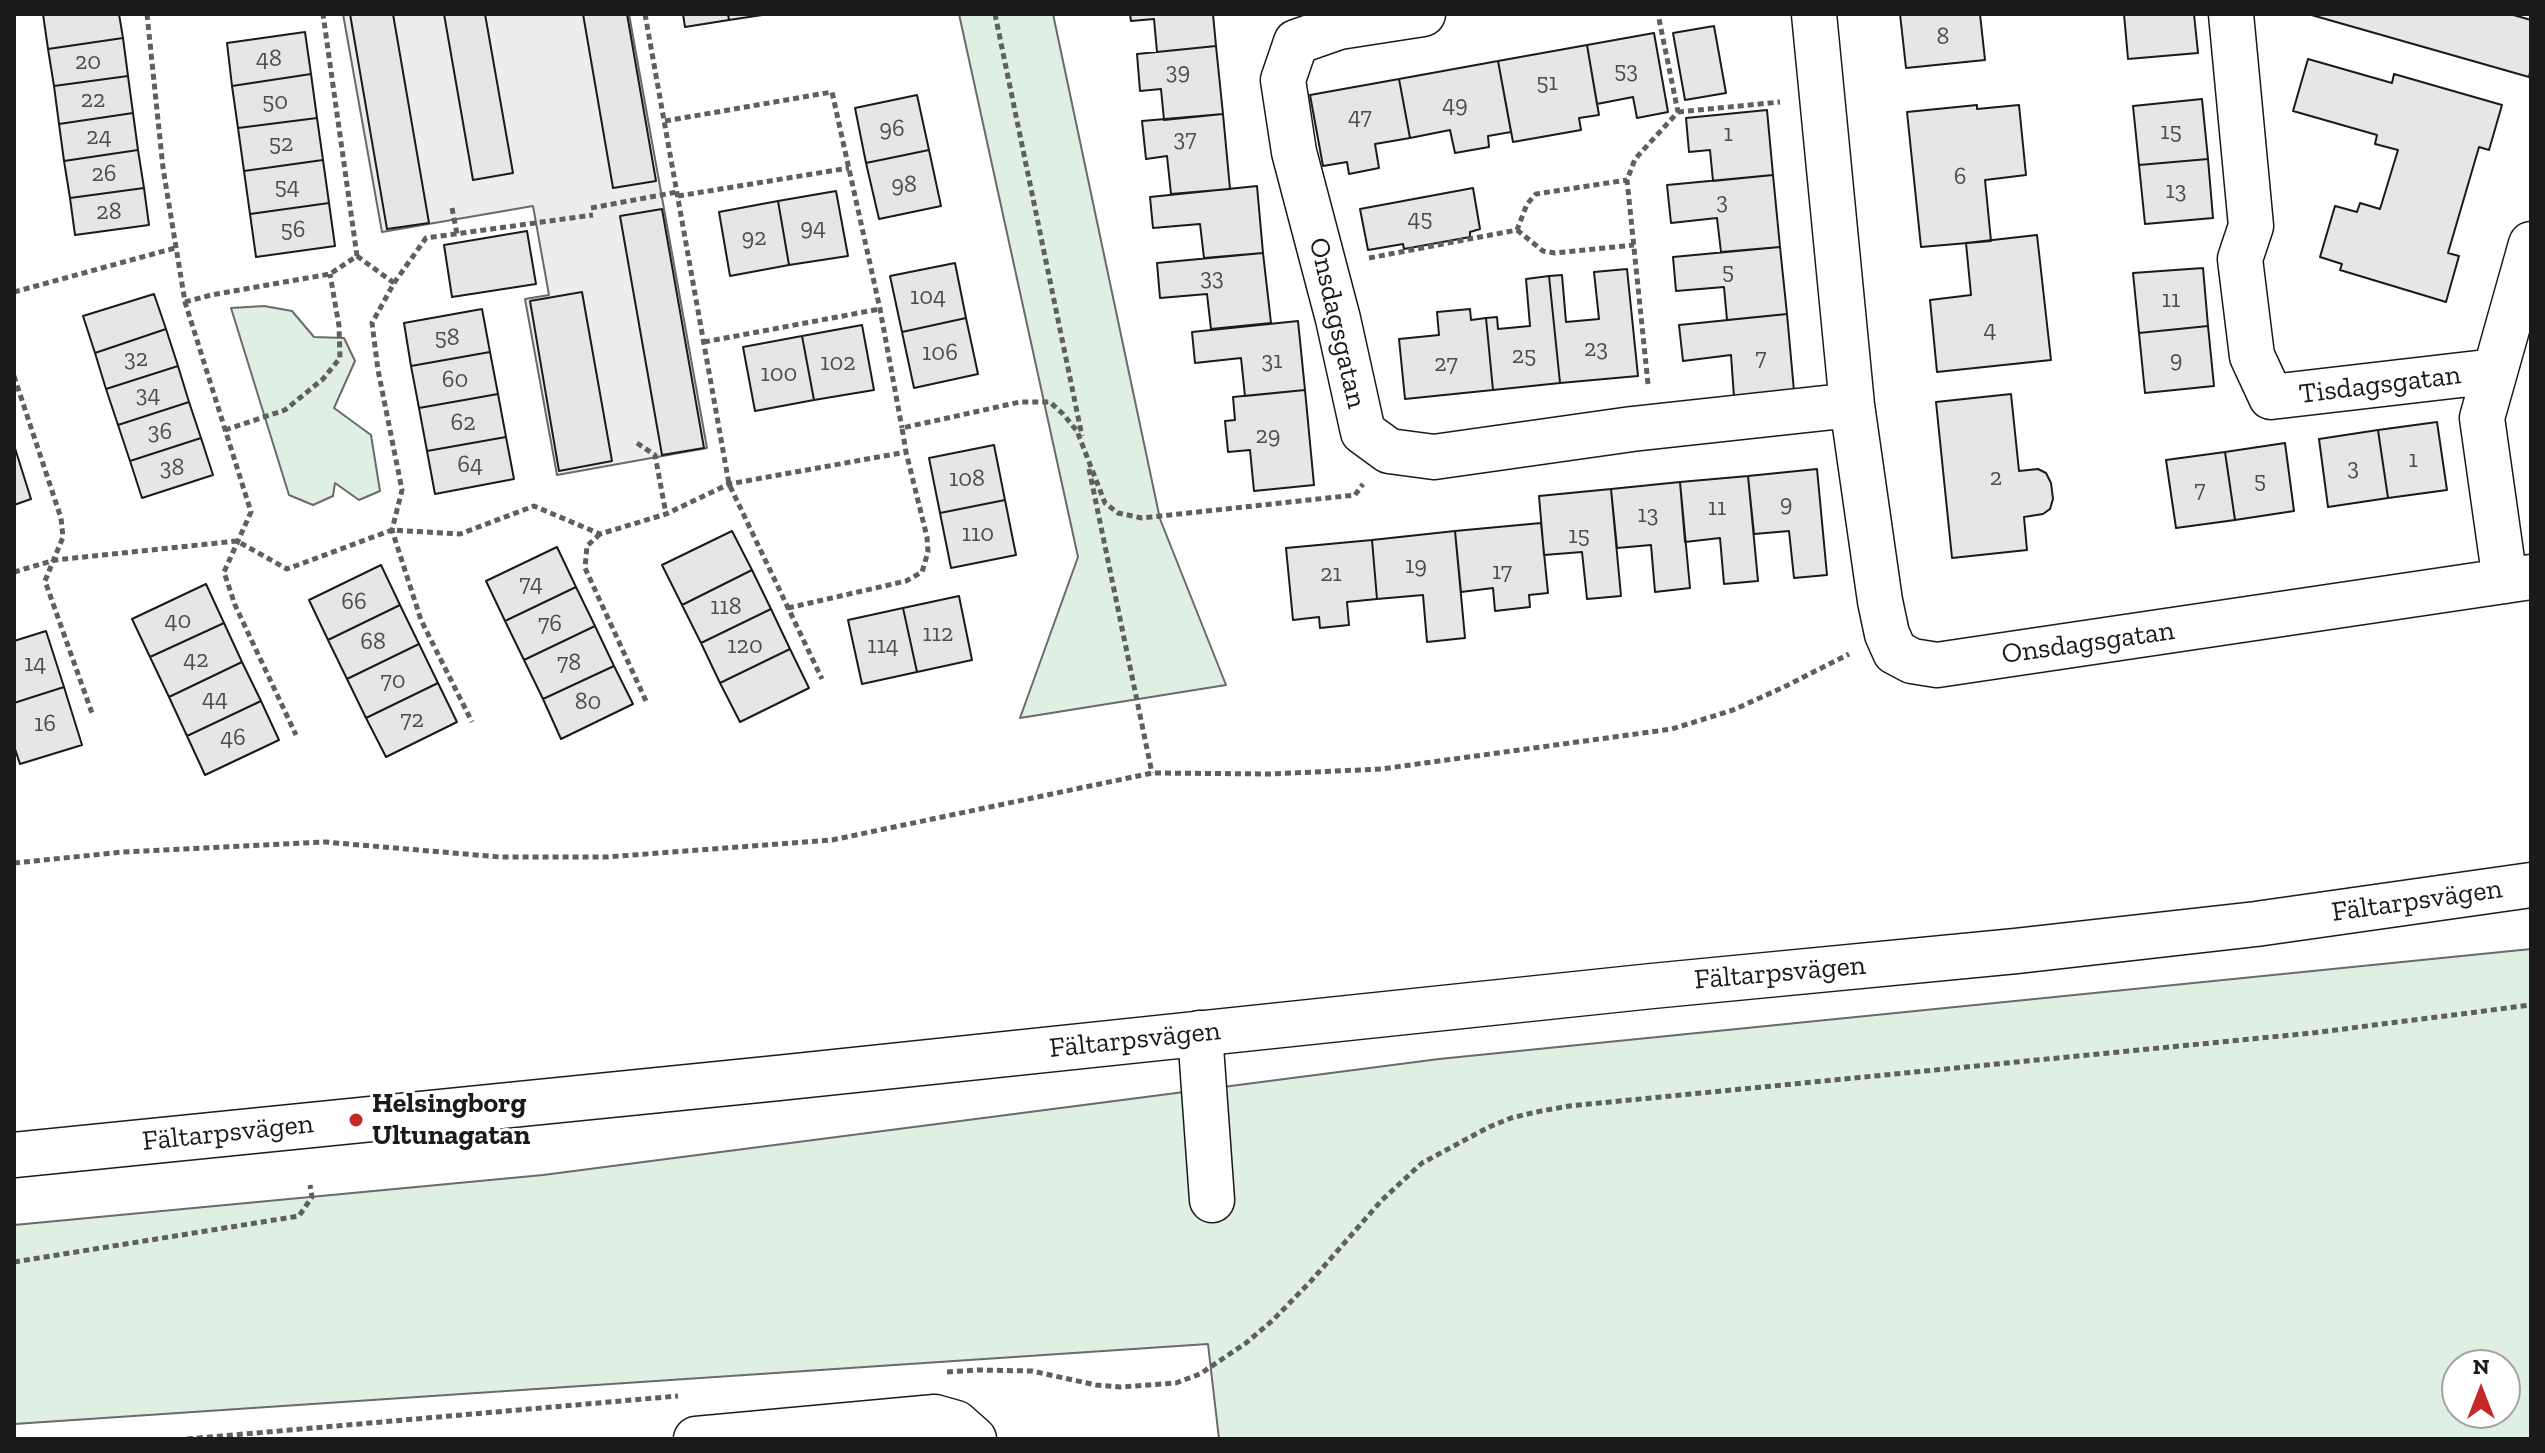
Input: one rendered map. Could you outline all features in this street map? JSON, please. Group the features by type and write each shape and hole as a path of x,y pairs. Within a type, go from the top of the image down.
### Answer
{"street":[{"name":"Onsdagsgatan","path":"1389,451 1363,432 1294,152 1283,80 1296,42 1339,27 1423,14"},
{"path":"1814,14 1852,405 1887,634"},
{"name":"Tisdagsgatan","path":"2231,14 2251,226 2240,259 2252,356 2271,397 2495,371"},
{"name":"Tisdagsgatan","path":"2518,579 2482,418 2531,244"},
{"path":"1389,451 1434,457 1653,426 1852,405"},
{"name":"Onsdagsgatan","path":"1887,634 1895,652 1912,661 1937,665 2518,579"},
{"name":"Fältarpsvägen","path":"14,1155 2256,924 2531,885"},
{"name":"Fältarpsvägen","path":"2256,924 2531,913"},
{"path":"1200,1033 1212,1200"},
{"path":"696,1439 935,1417 956,1423 974,1439"}],"path":[{"path":"147,14 163,168 185,302 251,512 224,572 235,605 296,735"},
{"path":"323,14 357,256 394,283"},
{"path":"645,14 729,484 822,679"},
{"path":"995,14 1152,773"},
{"path":"1658,14 1678,112"},
{"path":"665,121 832,92 880,309 928,552 922,572 906,581 788,608"},
{"path":"1653,426 1627,180 1635,159 1678,112 1822,97"},
{"path":"472,722 421,620 392,530 402,490 378,370 372,323 394,283 426,238 849,168"},
{"path":"1517,230 1527,204 1536,194 1627,180"},
{"path":"452,208 457,234"},
{"path":"1324,266 1517,230 1543,251 1555,253 1634,245"},
{"path":"14,292 176,248"},
{"path":"185,302 330,274 357,256"},
{"path":"225,430 285,410 323,379 340,358 339,326 330,274"},
{"path":"704,342 880,309"},
{"path":"14,376 61,518 63,537 45,581 93,716"},
{"path":"902,428 1020,402 1050,402 1077,431 1105,503 1118,513 1142,518 1355,495 1389,451"},
{"path":"637,443 655,455 666,514"},
{"path":"646,701 585,568 587,546 600,534 666,514 729,484 906,452"},
{"path":"14,572 55,560 237,541 287,569 392,530 460,534 534,506 600,534"},
{"path":"14,863 123,852 325,842 500,857 607,857 832,840 1152,773 1270,774 1381,769 1672,729 1733,710 1887,634"},
{"path":"945,1372 1032,1371 1120,1387 1176,1383 1200,1374 1246,1343 1273,1320 1382,1200 1422,1163 1489,1127 1536,1112 2312,1033 2531,1005"},
{"path":"14,1262 299,1216 312,1197 310,1185"},
{"path":"187,1439 693,1395"}],"green space":[{"path":"959,14 1053,14 1160,519 1226,685 1020,718 1078,557"},
{"path":"264,306 292,311 314,337 344,338 355,361 334,408 371,435 380,491 359,500 335,483 333,496 313,505 289,495 231,308"},
{"path":"2531,949 2531,1439 1219,1439 1208,1344 14,1424 14,1225 543,1175 1439,1059"}],"shaded area":[{"path":"343,14 629,14 707,448 557,475 525,299 549,295 533,206 382,232"}],"building":[{"path":"43,14 119,14 123,38 48,49"},
{"path":"350,14 393,14 429,223 387,229"},
{"path":"444,14 485,14 513,173 473,180"},
{"path":"583,14 627,14 656,181 613,188"},
{"path":"683,14 728,14 729,20 685,27"},
{"path":"728,14 769,14 729,20"},
{"path":"1130,14 1213,14 1216,46 1157,52 1154,19 1131,21"},
{"path":"1900,14 1980,14 1985,60 1906,68"},
{"path":"2124,14 2194,14 2198,53 2128,59"},
{"path":"2308,14 2510,14 2531,20 2529,77"},
{"path":"1714,26 1726,93 1685,100 1673,33"},
{"path":"305,32 311,74 232,86 227,43"},
{"path":"1654,33 1668,112 1637,118 1633,97 1597,104 1587,45"},
{"path":"123,38 128,76 54,86 48,49"},
{"path":"1587,45 1599,115 1579,118 1581,130 1513,142 1498,61"},
{"path":"1216,46 1223,114 1164,120 1161,89 1140,91 1137,54"},
{"path":"2308,59 2392,83 2394,74 2502,105 2489,150 2479,147 2448,253 2459,256 2446,302 2340,270 2342,264 2320,257 2335,206 2357,212 2360,203 2380,209 2398,150 2375,144 2377,135 2293,111"},
{"path":"1498,61 1511,132 1488,136 1489,147 1455,153 1450,130 1410,138 1399,79"},
{"path":"311,74 317,118 238,128 232,86"},
{"path":"128,76 133,113 59,124 54,86"},
{"path":"1399,79 1410,138 1375,144 1379,168 1349,174 1347,162 1323,166 1310,95"},
{"path":"917,95 929,150 866,163 855,108"},
{"path":"2202,99 2208,159 2139,165 2133,106"},
{"path":"1977,105 1977,109 2019,105 2026,175 1985,180 1991,241 1921,247 1907,112"},
{"path":"1767,110 1773,175 1713,181 1710,150 1689,152 1686,118"},
{"path":"133,113 138,150 64,161 59,124"},
{"path":"1223,114 1230,189 1171,194 1167,156 1146,159 1142,121"},
{"path":"317,118 323,160 244,171 238,128"},
{"path":"138,150 144,188 70,198 64,161"},
{"path":"929,150 941,206 879,219 866,163"},
{"path":"2208,159 2213,218 2145,224 2139,165"},
{"path":"323,160 329,203 250,214 244,171"},
{"path":"1773,175 1780,247 1721,252 1717,218 1671,223 1667,185"},
{"path":"1257,186 1263,253 1204,258 1200,224 1153,228 1150,197"},
{"path":"144,188 149,225 75,235 70,198"},
{"path":"1473,188 1480,229 1470,232 1470,237 1404,249 1403,244 1368,250 1360,209"},
{"path":"836,191 848,256 789,265 778,201"},
{"path":"778,201 789,265 730,276 719,212"},
{"path":"329,203 335,246 256,257 250,214"},
{"path":"662,209 704,448 662,455 620,216"},
{"path":"527,231 536,284 452,297 444,245"},
{"path":"2037,235 2051,360 1937,372 1930,300 1971,295 1966,243"},
{"path":"1780,247 1787,314 1727,320 1724,287 1676,291 1673,257"},
{"path":"1263,253 1271,323 1211,329 1207,294 1160,298 1157,263"},
{"path":"955,263 966,318 902,332 890,276"},
{"path":"2203,268 2208,326 2139,333 2133,273"},
{"path":"1627,269 1638,376 1560,383 1549,276 1562,275 1566,322 1599,319 1594,272"},
{"path":"1549,276 1560,383 1493,390 1486,318 1497,317 1498,329 1530,326 1526,279"},
{"path":"582,292 612,461 559,471 530,301"},
{"path":"154,294 166,329 95,353 83,316"},
{"path":"482,309 490,352 411,366 404,323"},
{"path":"1470,309 1471,320 1486,318 1493,390 1405,399 1399,339 1439,335 1437,312"},
{"path":"1787,314 1794,391 1734,397 1731,355 1683,361 1679,325"},
{"path":"966,318 978,374 914,388 902,332"},
{"path":"1298,321 1305,390 1245,396 1241,358 1195,363 1192,332"},
{"path":"862,325 874,390 814,400 802,336"},
{"path":"2208,326 2214,386 2145,393 2139,333"},
{"path":"166,329 178,366 106,389 95,353"},
{"path":"802,336 814,400 755,411 743,347"},
{"path":"490,352 498,394 419,408 411,366"},
{"path":"178,366 189,402 118,425 106,389"},
{"path":"1305,390 1314,485 1254,491 1250,450 1228,452 1225,421 1235,420 1233,397"},
{"path":"498,394 506,437 427,451 419,408"},
{"path":"2011,394 2019,471 2038,469 2046,473 2053,499 2050,509 2043,514 2024,517 2027,550 1952,558 1936,402"},
{"path":"189,402 201,438 130,461 118,425"},
{"path":"2437,422 2447,490 2388,498 2378,430"},
{"path":"2378,430 2388,498 2328,507 2319,439"},
{"path":"506,437 514,479 435,494 427,451"},
{"path":"201,438 213,475 142,498 130,461"},
{"path":"2285,443 2294,511 2235,520 2225,452"},
{"path":"14,445 31,499 14,505"},
{"path":"994,445 1005,500 940,513 929,458"},
{"path":"2225,452 2235,520 2176,528 2166,460"},
{"path":"1817,469 1827,575 1794,578 1789,531 1754,534 1748,476"},
{"path":"1748,476 1758,581 1724,584 1720,538 1685,542 1680,482"},
{"path":"1680,482 1690,588 1655,592 1651,545 1617,548 1611,489"},
{"path":"1611,489 1621,596 1587,599 1582,552 1544,555 1539,496"},
{"path":"1005,500 1016,555 951,568 940,513"},
{"path":"1541,523 1548,593 1529,595 1530,607 1495,611 1493,588 1461,592 1455,531"},
{"path":"732,531 752,570 682,605 662,565"},
{"path":"1455,531 1465,638 1427,642 1423,595 1377,599 1372,540"},
{"path":"1372,540 1377,599 1347,602 1349,625 1320,628 1319,617 1293,620 1286,548"},
{"path":"557,547 576,587 505,621 486,581"},
{"path":"381,565 400,605 328,640 309,600"},
{"path":"752,570 771,609 701,643 682,605"},
{"path":"206,584 224,623 150,657 132,619"},
{"path":"576,587 595,626 524,660 505,621"},
{"path":"959,596 972,660 917,672 903,608"},
{"path":"400,605 419,644 347,679 328,640"},
{"path":"903,608 917,672 862,684 848,620"},
{"path":"771,609 790,649 720,683 701,643"},
{"path":"224,623 242,662 169,697 150,657"},
{"path":"595,626 614,666 543,699 524,660"},
{"path":"46,631 64,687 14,703 14,641"},
{"path":"419,644 438,683 366,718 347,679"},
{"path":"790,649 809,688 740,722 720,683"},
{"path":"242,662 261,701 187,736 169,697"},
{"path":"614,666 633,704 561,739 543,699"},
{"path":"438,683 457,722 386,757 366,718"},
{"path":"64,687 82,745 20,764 14,746 14,703"},
{"path":"261,701 279,740 205,775 187,736"}],"place":[{"name":"Helsingborg Ultunagatan","path":"356,1120"}]}
